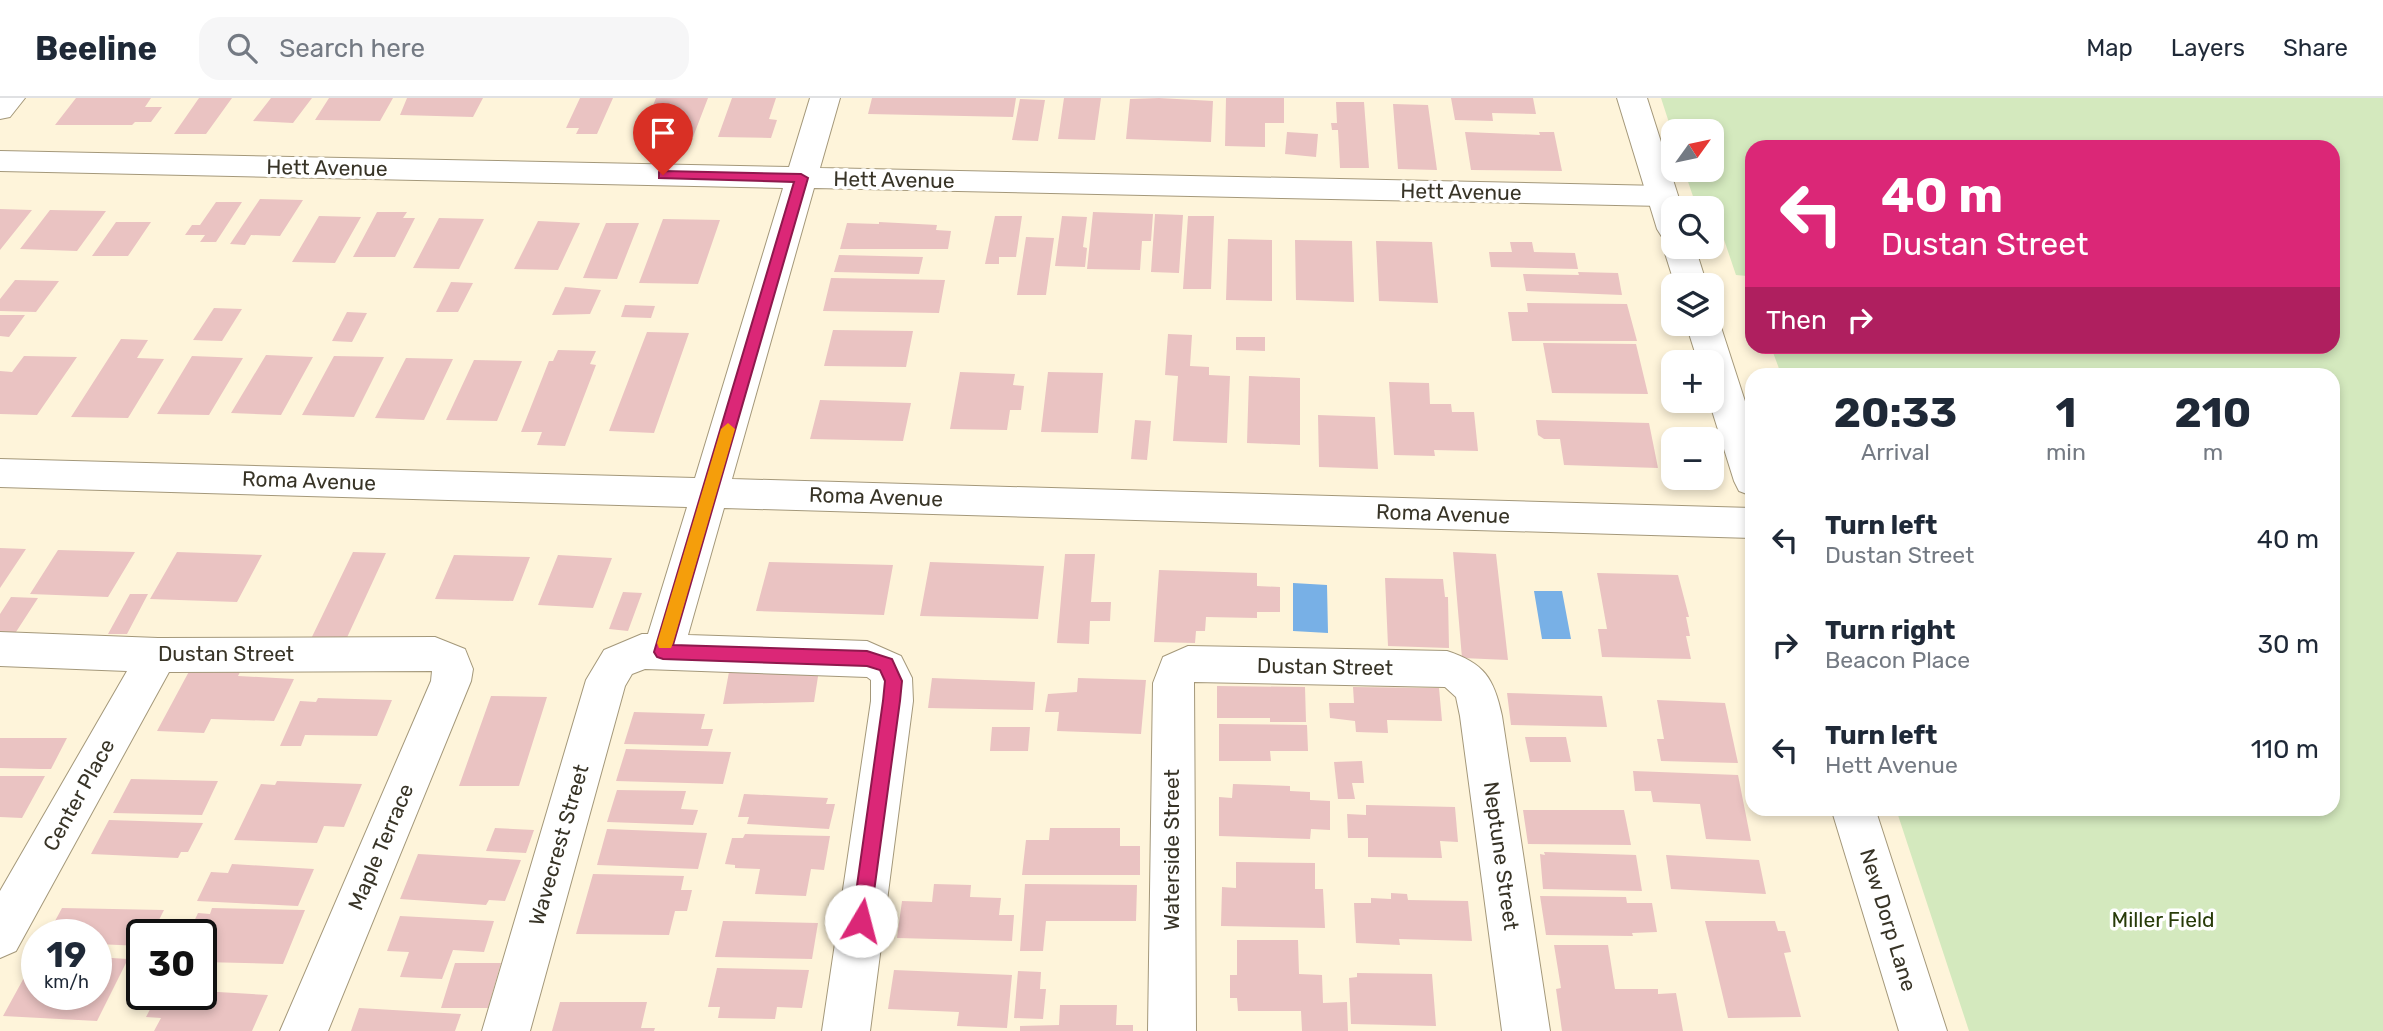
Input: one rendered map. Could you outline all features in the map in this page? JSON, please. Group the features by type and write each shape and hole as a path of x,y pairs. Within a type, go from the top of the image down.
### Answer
{"street":[{"path":"0,110 10,98"},
{"path":"825,98 663,652 867,659 886,665 893,681 892,701 846,1031"},
{"path":"1632,98 1662,196"},
{"name":"Hett Avenue","path":"0,162 1662,196"},
{"path":"1707,336 1745,459"},
{"name":"Roma Avenue","path":"0,473 1745,523"},
{"name":"Dustan Street","path":"0,649 158,654 435,654 451,661"},
{"name":"Wavecrest Street","path":"506,1031 606,680 618,662 642,651 663,652"},
{"name":"Center Place","path":"0,935 158,654"},
{"name":"Maple Terrace","path":"304,1031 451,681 451,661"},
{"name":"Dustan Street","path":"1177,670 1188,664 1447,670 1460,672 1471,682"},
{"name":"Waterside Street","path":"1172,1031 1172,683 1177,670"},
{"name":"Neptune Street","path":"1471,682 1481,716 1526,1031"},
{"name":"New Dorp Lane","path":"1856,816 1923,1031"}],"green space":[{"name":"Miller Field","path":"1661,98 2383,98 2383,1031 1969,1031 1898,816 2340,816 2340,368 1779,368 1774,354 2340,354 2340,140 1745,140 1745,276 1736,275 1724,240 1724,196 1693,196 1688,182 1724,182 1724,119 1668,119"}],"water":[{"path":"1293,583 1327,585 1328,633 1293,631"},
{"path":"1534,591 1562,591 1571,639 1542,639"}],"building":[{"path":"76,98 151,98 145,107 162,107 151,122 135,122 132,125 55,125"},
{"path":"199,98 232,98 206,134 174,134"},
{"path":"271,98 312,98 293,123 253,121"},
{"path":"329,98 393,98 380,121 315,120"},
{"path":"407,98 483,98 473,117 400,115"},
{"path":"580,98 613,98 597,134 576,134 579,128 566,128"},
{"path":"656,98 708,98 693,137 641,135"},
{"path":"732,98 776,98 769,119 777,120 771,138 718,137"},
{"path":"872,98 1016,98 1013,117 868,114"},
{"path":"1064,98 1101,98 1095,140 1058,139"},
{"path":"1226,98 1284,98 1284,123 1265,123 1265,147 1225,146"},
{"path":"1451,98 1533,98 1536,114 1492,113 1493,121 1455,120"},
{"path":"1020,99 1045,100 1038,141 1012,140"},
{"path":"1130,99 1213,101 1211,142 1126,139"},
{"path":"1336,102 1364,102 1369,168 1340,168 1338,130 1332,130 1331,123 1337,123"},
{"path":"1393,104 1428,105 1437,170 1398,169"},
{"path":"1287,132 1318,134 1316,157 1285,154"},
{"path":"1465,132 1540,135 1539,132 1554,132 1562,171 1471,170"},
{"path":"260,199 303,200 280,236 251,235 245,245 230,244"},
{"path":"216,202 242,202 216,242 200,242 205,235 185,235 192,225 200,225"},
{"path":"0,209 32,210 0,250"},
{"path":"50,210 106,211 77,251 20,249"},
{"path":"377,212 407,212 403,218 415,218 395,257 353,257"},
{"path":"1093,212 1153,214 1151,241 1142,241 1140,270 1087,269"},
{"path":"1155,214 1183,215 1179,273 1151,272"},
{"path":"319,216 361,217 335,263 292,262"},
{"path":"995,216 1022,216 1016,257 999,257 999,264 985,264"},
{"path":"1062,216 1087,217 1083,247 1087,248 1085,267 1055,266"},
{"path":"1188,216 1214,216 1211,289 1183,289"},
{"path":"439,218 484,219 459,269 413,268"},
{"path":"663,219 720,220 698,284 639,283"},
{"path":"538,221 580,223 558,270 514,269"},
{"path":"116,222 151,222 128,256 92,256"},
{"path":"606,223 639,223 617,279 583,278"},
{"path":"847,223 937,225 936,230 951,231 948,249 840,249"},
{"path":"1026,237 1054,238 1046,295 1017,295"},
{"path":"1228,239 1272,240 1272,301 1226,300"},
{"path":"1295,240 1352,241 1354,302 1296,300"},
{"path":"1376,241 1432,242 1438,303 1379,301"},
{"path":"1510,242 1532,242 1534,252 1575,253 1578,269 1491,267 1489,252 1512,252"},
{"path":"839,255 923,257 919,274 834,272"},
{"path":"1578,272 1618,273 1622,295 1526,291 1523,274 1579,275"},
{"path":"831,278 945,280 939,313 823,311"},
{"path":"15,280 59,281 36,312 0,311 0,299"},
{"path":"451,282 473,283 458,312 436,312"},
{"path":"565,287 601,290 590,314 552,315"},
{"path":"1527,303 1627,304 1637,341 1512,341 1508,312 1528,312"},
{"path":"625,305 655,306 651,318 621,317"},
{"path":"214,308 242,309 222,341 193,340"},
{"path":"347,312 367,313 352,342 332,341"},
{"path":"0,315 25,315 9,337 0,336"},
{"path":"833,330 913,331 906,367 824,366"},
{"path":"647,332 689,333 654,433 609,431"},
{"path":"1168,334 1192,335 1190,366 1209,367 1209,375 1230,376 1227,443 1173,441 1178,376 1165,375"},
{"path":"1236,337 1265,337 1265,351 1236,350"},
{"path":"121,339 148,340 137,358 164,359 128,418 71,417"},
{"path":"1543,343 1636,344 1648,394 1552,393"},
{"path":"558,350 596,351 590,364 596,365 565,446 537,445 542,432 521,432 549,361 553,361"},
{"path":"266,355 313,357 281,415 231,413"},
{"path":"24,356 77,357 37,415 0,414 0,371 12,372"},
{"path":"192,356 243,358 209,415 157,414"},
{"path":"334,356 384,357 354,417 302,415"},
{"path":"406,358 453,359 424,420 375,418"},
{"path":"474,360 522,361 497,421 446,420"},
{"path":"960,372 1015,374 1013,385 1024,386 1021,410 1010,410 1007,430 950,429"},
{"path":"1048,372 1103,373 1098,433 1041,432"},
{"path":"1249,376 1300,378 1300,445 1247,443"},
{"path":"1389,382 1429,383 1430,404 1451,404 1452,412 1474,412 1478,451 1434,450 1435,456 1394,455"},
{"path":"820,400 911,403 903,441 810,439"},
{"path":"1318,415 1375,417 1378,469 1319,467"},
{"path":"1135,420 1151,421 1147,460 1131,459"},
{"path":"1536,420 1649,423 1658,468 1564,465 1560,439 1544,439 1538,435"},
{"path":"0,548 26,549 0,588"},
{"path":"58,550 135,552 108,597 30,594"},
{"path":"177,552 262,555 237,602 150,599"},
{"path":"353,552 386,553 344,644 309,643"},
{"path":"1453,552 1496,554 1508,660 1462,658"},
{"path":"1065,554 1095,554 1091,602 1111,602 1110,621 1090,621 1089,644 1057,643"},
{"path":"454,555 530,557 513,601 435,599"},
{"path":"558,555 612,558 593,608 538,605"},
{"path":"769,562 893,565 884,615 756,611"},
{"path":"930,562 1044,566 1038,619 920,616"},
{"path":"1159,570 1257,573 1257,586 1280,587 1280,612 1257,612 1257,618 1206,617 1205,631 1196,631 1195,643 1154,642"},
{"path":"1597,573 1678,575 1689,617 1686,617 1690,636 1686,636 1691,659 1602,657 1598,629 1607,629"},
{"path":"1385,578 1443,579 1445,597 1448,597 1449,648 1388,646"},
{"path":"623,592 642,593 628,631 609,629"},
{"path":"130,594 148,594 127,634 108,634"},
{"path":"11,597 38,598 16,632 0,632 0,614"},
{"path":"193,664 243,666 238,676 294,679 274,721 211,719 204,733 157,731"},
{"path":"819,670 814,702 723,704 729,672"},
{"path":"932,678 1035,682 1033,710 928,708"},
{"path":"1078,678 1146,680 1141,734 1057,731 1059,712 1045,712 1048,694 1077,692"},
{"path":"1217,686 1305,687 1306,722 1270,722 1270,718 1217,718"},
{"path":"1353,687 1439,688 1442,721 1387,720 1388,733 1356,732 1355,721 1330,718 1329,703 1354,703"},
{"path":"1507,693 1602,696 1607,727 1511,725"},
{"path":"491,696 547,697 519,786 459,786"},
{"path":"318,698 392,700 377,736 305,735 301,746 280,746 300,701 316,702"},
{"path":"1657,700 1725,703 1738,763 1661,761 1657,739 1664,739"},
{"path":"634,712 705,714 701,729 713,729 708,746 624,744"},
{"path":"1219,724 1307,725 1308,751 1270,751 1271,761 1219,761"},
{"path":"992,727 1030,727 1028,751 990,751"},
{"path":"1525,737 1566,737 1571,762 1530,762"},
{"path":"0,738 67,738 51,769 41,769 0,768"},
{"path":"626,749 731,752 723,784 616,781"},
{"path":"1362,761 1364,783 1352,783 1355,799 1338,799 1334,762"},
{"path":"1633,771 1738,775 1751,841 1706,839 1700,804 1653,802 1651,791 1635,791"},
{"path":"0,776 45,776 22,818 0,817"},
{"path":"131,779 218,781 202,815 113,813"},
{"path":"277,781 362,784 344,827 324,826 317,843 234,840 261,784 275,785"},
{"path":"1233,784 1290,786 1290,791 1310,792 1310,800 1330,801 1330,830 1311,829 1310,839 1219,836 1219,797 1232,798"},
{"path":"617,790 686,791 681,809 698,810 693,825 607,822"},
{"path":"744,794 828,798 826,804 835,804 829,829 747,824 749,817 738,817"},
{"path":"1366,805 1455,807 1458,842 1440,841 1442,858 1368,857 1368,838 1348,838 1347,814 1366,815"},
{"path":"1523,810 1624,810 1631,845 1528,844"},
{"path":"109,820 203,823 188,852 181,852 178,858 91,854"},
{"path":"495,828 534,830 526,853 486,851"},
{"path":"1050,828 1120,828 1120,846 1140,846 1140,875 1022,875 1026,840 1049,840"},
{"path":"607,829 707,833 698,869 597,865"},
{"path":"745,834 830,836 824,870 811,869 806,896 755,894 760,869 735,868 735,865 725,864 732,838 743,838"},
{"path":"1544,852 1636,855 1642,891 1543,889 1540,854 1545,855"},
{"path":"418,854 521,860 505,901 489,900 486,905 400,899"},
{"path":"1666,855 1759,860 1766,894 1671,889"},
{"path":"1236,862 1315,863 1315,889 1323,889 1325,928 1221,926 1222,887 1236,888"},
{"path":"232,864 314,869 298,906 197,901 211,872 228,873"},
{"path":"593,874 684,876 681,890 692,890 687,911 675,911 669,935 576,934"},
{"path":"934,884 971,885 970,897 1001,898 999,915 1014,915 1012,941 897,938 902,901 932,902"},
{"path":"1025,884 1137,885 1136,921 1046,921 1043,951 1020,951"},
{"path":"1391,893 1407,894 1408,900 1468,901 1472,941 1399,939 1400,945 1356,943 1354,903 1371,903 1371,898 1391,899"},
{"path":"1540,896 1626,897 1627,903 1652,903 1657,932 1632,933 1633,936 1546,935"},
{"path":"62,908 164,910 160,919 126,919 126,945 112,945 112,919 56,919"},
{"path":"212,908 305,910 283,964 217,962 217,919 195,919 198,913 210,914"},
{"path":"400,916 494,921 484,952 453,950 442,979 400,977 409,952 387,951"},
{"path":"723,921 818,923 812,959 715,957"},
{"path":"1705,921 1775,921 1778,931 1785,931 1791,952 1784,953 1801,1017 1728,1018"},
{"path":"1237,940 1298,940 1299,974 1322,975 1323,1003 1347,1002 1348,1031 1302,1031 1301,1011 1238,1011 1237,998 1230,998 1230,975 1237,975"},
{"path":"1554,945 1608,945 1615,989 1658,989 1658,994 1676,993 1683,1031 1562,1031 1556,989 1561,988"},
{"path":"112,958 126,959 112,991"},
{"path":"455,963 501,963 488,1008 441,1008"},
{"path":"717,968 809,970 802,1008 777,1007 775,1019 718,1018 720,1007 708,1007"},
{"path":"894,970 1012,975 1007,1028 957,1026 959,1012 888,1009"},
{"path":"1018,971 1041,972 1040,989 1046,989 1043,1019 1014,1018"},
{"path":"1357,973 1432,974 1436,1026 1351,1024 1349,978 1357,977"},
{"path":"21,983 21,1010 102,1010 97,1021 3,1016"},
{"path":"217,992 268,995 252,1031 154,1031 161,1018 146,1017 150,1010 217,1010"},
{"path":"560,1002 647,1002 641,1028 655,1028 654,1031 552,1031"},
{"path":"1060,1005 1117,1005 1116,1025 1133,1025 1133,1031 1020,1031 1020,1026 1059,1025"},
{"path":"359,1008 461,1014 455,1031 351,1031"}],"slow traffic":[{"path":"665,643 728,429"}],"route":[{"path":"663,175 801,178 663,652 867,659 886,665 893,681 892,701 861,921"}]}
